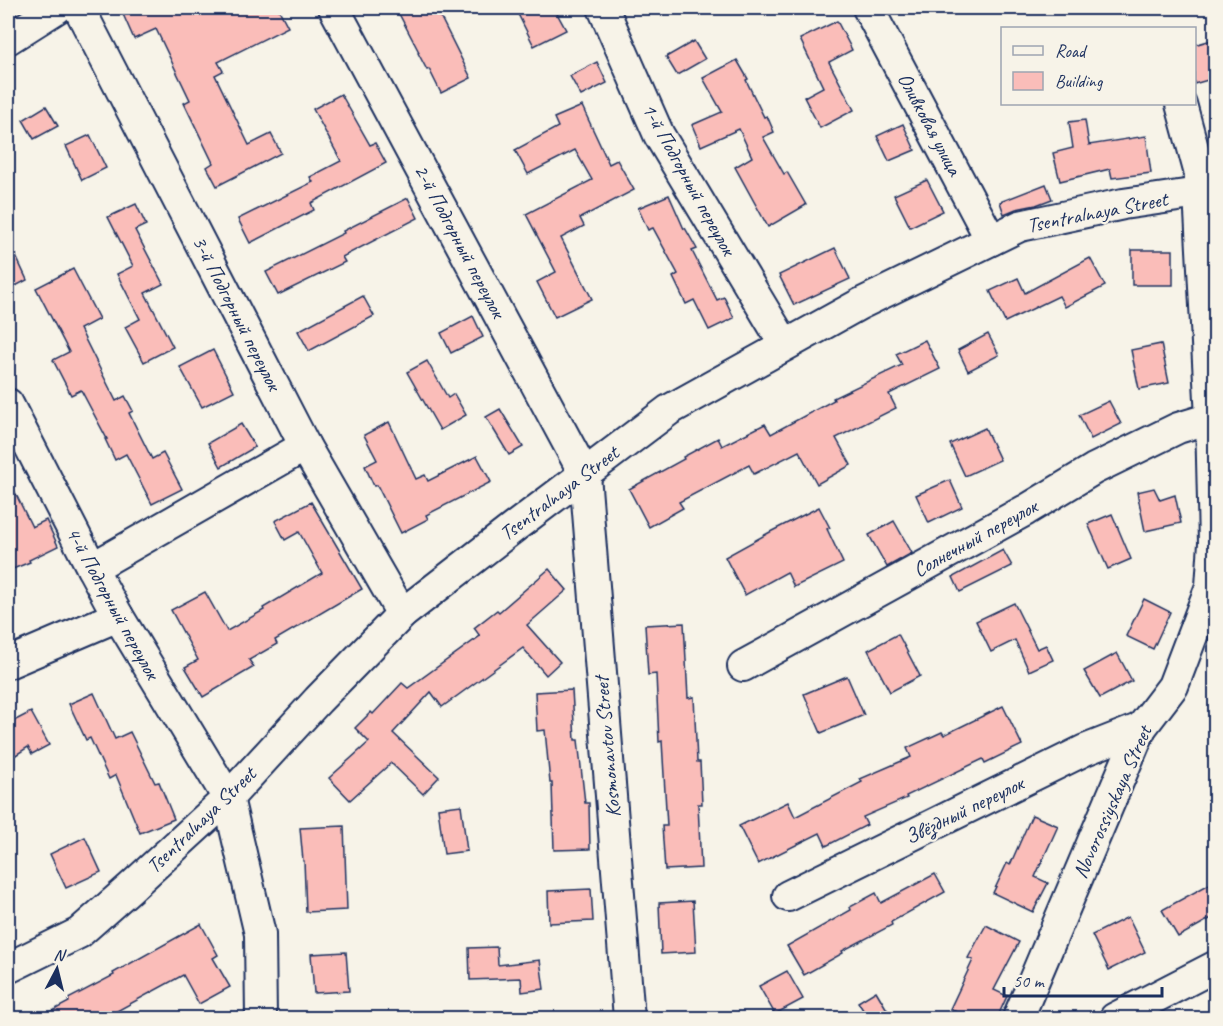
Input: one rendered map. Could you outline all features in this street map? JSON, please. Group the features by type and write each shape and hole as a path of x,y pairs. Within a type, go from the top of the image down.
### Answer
{"street":[{"path":"8,39 57,8"},
{"name":"3-й Подгорный переулок","path":"79,8 305,446 402,614"},
{"name":"2-й Подгорный переулок","path":"334,8 585,475"},
{"name":"1-й Подгорный переулок","path":"603,8 659,135 786,345"},
{"name":"Оливковая улица","path":"868,8 991,240"},
{"name":"Novorossiyskaya Street","path":"1018,1018 1141,728 1173,686 1211,586 1214,543 1207,193 1181,105"},
{"name":"Tsentralnaya Street","path":"8,968 79,933 228,798 318,700 402,614 669,410 860,304 1020,226 1123,204 1207,193"},
{"name":"4-й Подгорный переулок","path":"8,404 118,616 228,798 260,934 261,1018"},
{"name":"Солнечный переулок","path":"743,666 1026,510 1094,469 1178,428 1211,418"},
{"path":"92,568 305,446"},
{"name":"Kosmonavtov Street","path":"585,475 629,1018"},
{"path":"8,663 118,616"},
{"name":"Звёздный переулок","path":"788,896 1085,750 1141,728"},
{"path":"1123,1015 1215,966"}],"building":[{"path":"131,8 278,8 288,27 218,62 223,71 215,75 249,145 271,134 281,153 217,186 207,167 213,163 184,103 190,100 156,29 134,39 122,12"},
{"path":"396,8 436,8 471,78 441,93"},
{"path":"515,8 554,8 566,30 534,46"},
{"path":"837,21 852,50 829,62 854,110 820,128 804,97 823,87 800,39"},
{"path":"1215,39 1215,78 1196,83 1196,44"},
{"path":"694,41 705,59 677,75 666,57"},
{"path":"737,60 748,79 746,80 764,117 767,116 774,132 763,137 784,174 787,172 806,205 768,227 735,167 752,157 739,129 701,146 692,125 722,112 703,78"},
{"path":"597,62 607,83 581,96 570,76"},
{"path":"341,94 370,145 375,143 386,163 311,203 314,210 250,243 238,219 313,182 310,177 341,161 313,109"},
{"path":"46,106 58,126 34,139 23,120"},
{"path":"582,106 609,164 617,160 634,190 580,218 584,226 561,238 592,299 555,317 537,282 556,272 526,214 592,180 575,150 528,174 515,150 558,127 554,118"},
{"path":"1085,120 1089,145 1146,136 1151,173 1112,178 1110,169 1060,181 1053,153 1073,148 1069,122"},
{"path":"903,124 915,150 889,161 877,136"},
{"path":"90,135 106,168 82,180 66,146"},
{"path":"927,180 943,211 910,227 894,195"},
{"path":"1046,184 1052,199 1004,214 1000,202"},
{"path":"669,195 684,229 697,249 692,251 717,300 724,297 734,318 709,330 694,300 686,304 673,277 678,274 653,228 648,230 638,208"},
{"path":"408,198 418,218 342,257 345,262 278,295 266,272"},
{"path":"136,204 146,225 135,230 163,284 145,293 173,347 144,362 125,327 140,319 117,274 133,266 108,217"},
{"path":"8,239 27,280 8,290"},
{"path":"835,248 850,279 794,305 779,275"},
{"path":"1132,250 1173,250 1173,285 1132,285"},
{"path":"1090,258 1105,286 1065,307 1059,296 1005,322 990,291 1018,278 1025,293"},
{"path":"73,269 99,319 80,329 116,401 125,396 133,411 129,413 152,459 163,453 182,489 152,504 126,454 115,460 105,439 107,439 81,390 71,395 53,360 69,352 36,288"},
{"path":"363,296 374,316 309,351 298,331"},
{"path":"473,316 483,337 451,353 441,333"},
{"path":"988,334 999,355 968,371 958,350"},
{"path":"925,340 940,369 889,394 896,408 836,438 851,465 817,484 799,451 754,474 749,465 679,502 683,508 649,527 629,489 718,438 722,446 765,424 771,434 834,400 833,398 902,365 896,354"},
{"path":"1161,344 1169,383 1139,389 1131,350"},
{"path":"213,350 234,391 202,407 180,367"},
{"path":"427,361 448,398 454,394 466,415 440,430 407,372"},
{"path":"1109,401 1121,424 1091,439 1079,415"},
{"path":"500,409 523,447 509,455 486,417"},
{"path":"389,422 416,479 425,475 428,481 477,456 491,482 426,515 428,519 401,533 365,466 377,460 364,435"},
{"path":"241,424 255,447 221,467 208,443"},
{"path":"985,428 1000,460 965,476 950,444"},
{"path":"8,478 32,527 46,520 58,546 8,571"},
{"path":"950,480 962,507 929,523 916,495"},
{"path":"1154,488 1160,500 1175,495 1181,523 1145,531 1137,492"},
{"path":"311,502 362,589 275,640 277,644 249,660 254,667 203,697 185,667 198,660 171,610 205,592 227,631 322,573 299,532 285,540 275,521"},
{"path":"819,507 830,528 827,529 843,563 794,587 787,572 745,595 725,557"},
{"path":"1112,514 1131,559 1108,569 1088,524"},
{"path":"894,521 912,553 887,567 869,535"},
{"path":"1003,550 1012,566 960,592 953,577"},
{"path":"549,569 567,590 527,625 560,662 546,675 523,648 442,707 431,692 393,733 439,777 423,794 391,763 350,800 329,778 369,742 355,728 371,712 373,714 402,683 408,688 480,636 474,628 497,610 499,612"},
{"path":"1144,599 1170,612 1153,649 1126,636"},
{"path":"1014,603 1037,649 1046,645 1053,660 1029,671 1015,640 991,652 976,621"},
{"path":"684,623 688,698 694,697 697,762 700,762 702,804 698,804 701,868 665,870 662,826 667,826 662,741 659,742 656,674 648,675 645,625"},
{"path":"898,634 920,676 890,692 868,650"},
{"path":"1117,653 1132,681 1100,698 1084,671"},
{"path":"847,676 864,715 821,733 804,694"},
{"path":"572,690 575,740 578,740 585,803 589,803 590,849 554,850 552,783 550,783 545,730 537,731 535,692"},
{"path":"94,693 115,739 130,732 155,783 159,782 174,819 140,833 116,775 109,779 90,738 86,740 69,704"},
{"path":"1003,706 1022,745 985,763 983,759 906,796 907,798 863,817 867,825 826,846 820,833 758,864 739,826 788,802 795,817 862,782 860,779 911,757 907,748 942,732 944,735"},
{"path":"31,712 49,745 32,754 28,747 8,760 8,724"},
{"path":"461,805 467,851 444,854 438,808"},
{"path":"1032,815 1058,826 1035,877 1048,883 1033,912 993,893 1007,863 1010,865"},
{"path":"344,826 347,910 306,912 300,828"},
{"path":"85,837 101,872 66,888 50,854"},
{"path":"935,874 945,892 804,975 787,946 851,910 850,907 876,893 881,903"},
{"path":"1215,881 1215,916 1178,937 1162,910"},
{"path":"591,889 593,921 549,923 548,891"},
{"path":"693,901 696,952 661,954 659,903"},
{"path":"1128,917 1145,952 1109,970 1092,935"},
{"path":"201,924 218,955 213,958 230,987 199,1004 183,975 115,1012 118,1018 39,1018 69,1002 68,999"},
{"path":"986,925 1019,942 994,990 1007,996 997,1018 970,1018 950,1009 973,960 968,958"},
{"path":"497,947 498,965 540,960 544,989 522,992 521,978 470,980 469,948"},
{"path":"346,952 349,991 314,993 311,954"},
{"path":"787,971 803,999 775,1014 759,986"},
{"path":"876,991 889,1013 878,1018 868,1018 858,1002"}]}
